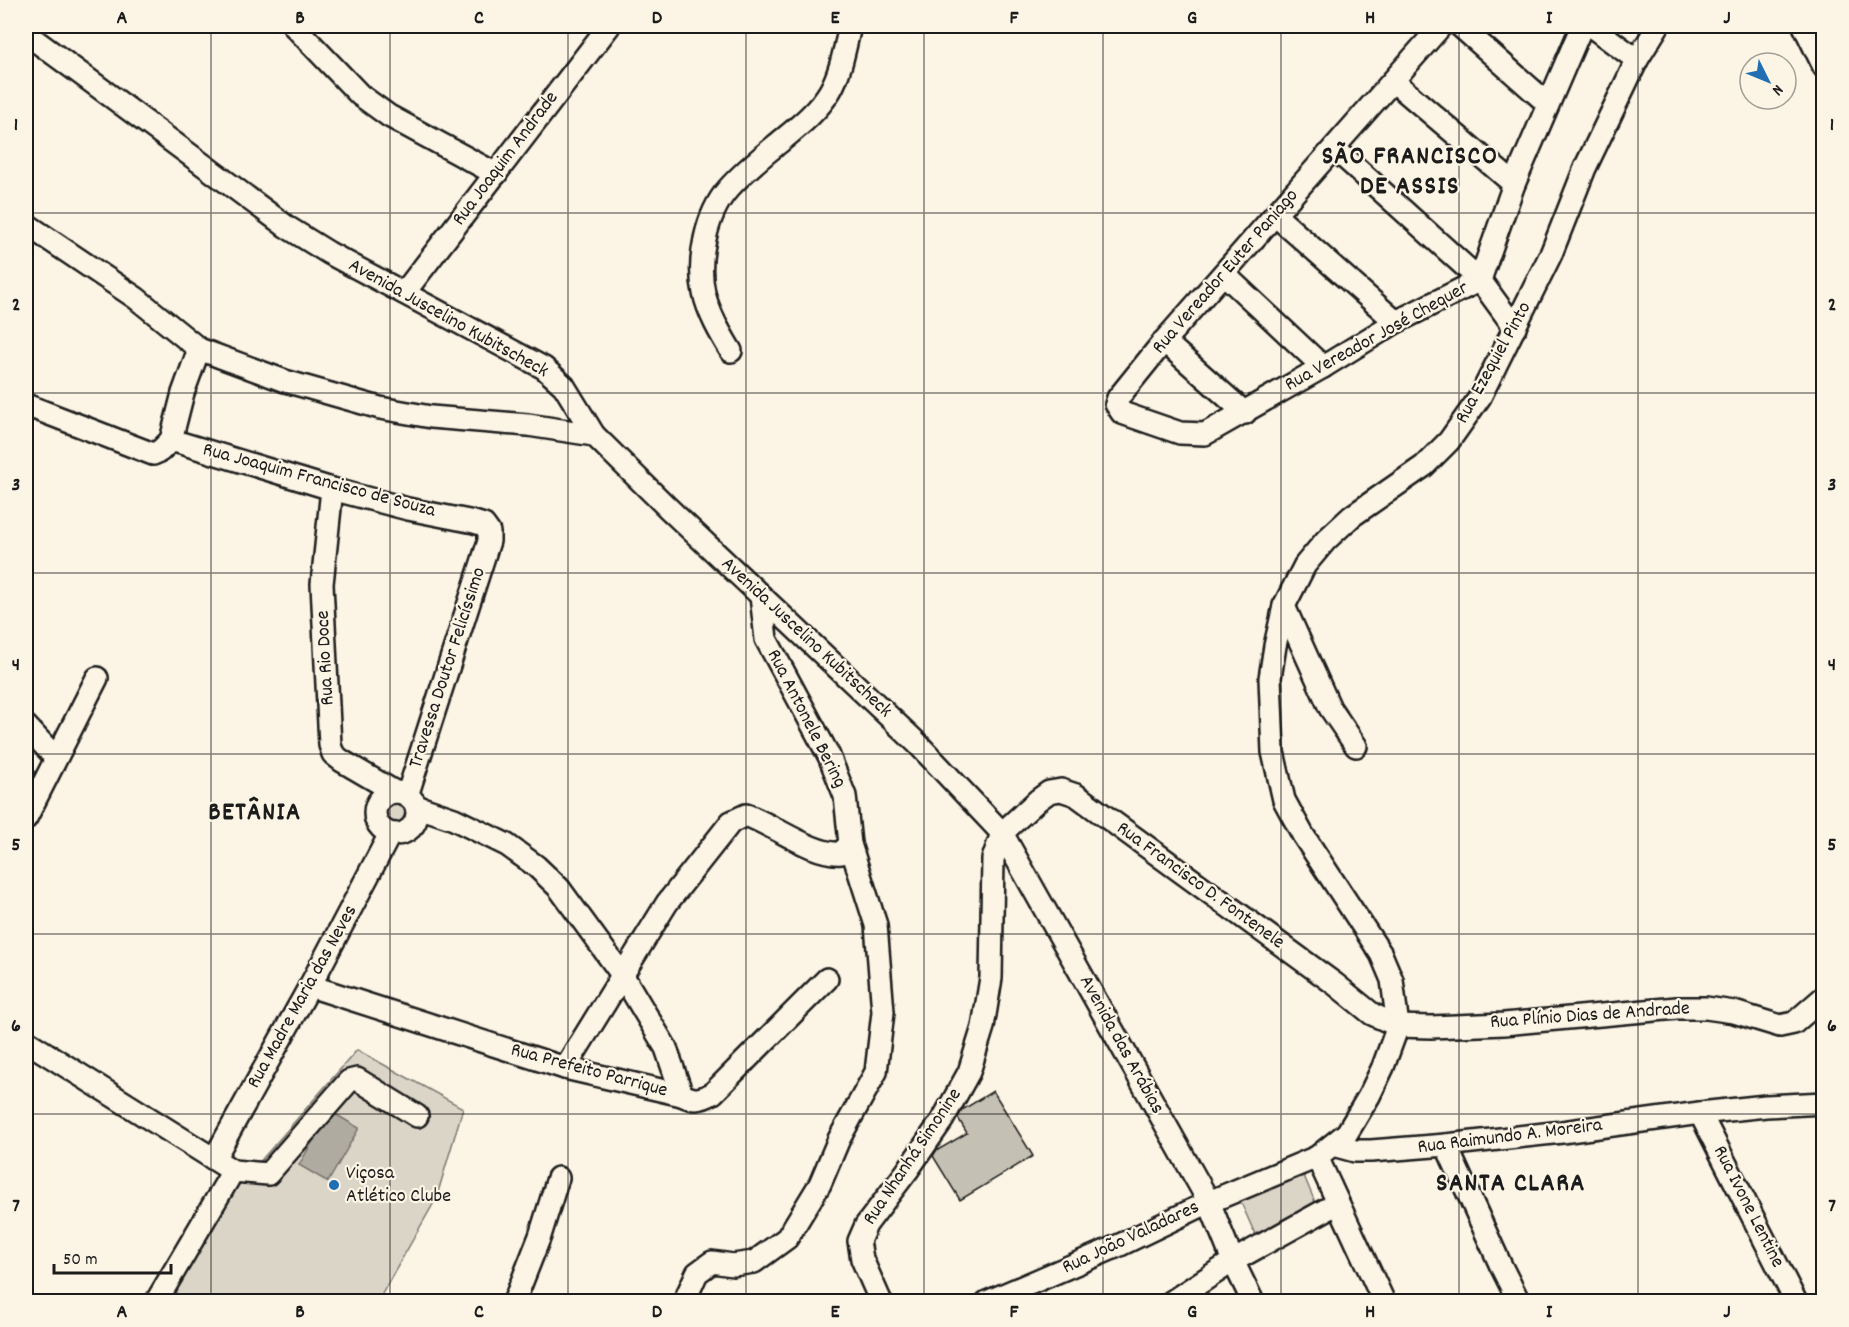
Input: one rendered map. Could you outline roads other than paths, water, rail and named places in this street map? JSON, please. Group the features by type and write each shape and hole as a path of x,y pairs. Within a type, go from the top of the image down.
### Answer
{"street":[{"path":"294,26 360,95 389,116 496,174"},
{"name":"Rua Joaquim Andrade","path":"404,293 609,26"},
{"path":"731,351 713,320 704,292 702,254 710,218 726,191 809,116 830,91 850,26"},
{"name":"Rua Vereador Euter Paniago","path":"1122,413 1116,404 1118,398 1164,341 1441,26"},
{"path":"1460,26 1548,104"},
{"name":"Rua Vereador José Chequer","path":"1122,413 1180,433 1205,434 1245,413 1396,322 1480,280 1514,184 1582,26"},
{"path":"1591,26 1637,60"},
{"name":"Rua Ezequiel Pinto","path":"1398,1026 1392,980 1381,954 1303,835 1284,800 1273,752 1270,678 1284,606 1305,565 1326,540 1352,516 1424,466 1449,441 1480,397 1551,254 1585,168 1637,60 1658,26"},
{"path":"1804,26 1824,67"},
{"name":"Avenida Juscelino Kubitscheck","path":"26,36 36,41 287,227 329,253 544,368 564,386 594,435 917,743 1002,832"},
{"path":"1393,81 1514,184"},
{"path":"1334,148 1480,280 1515,328"},
{"path":"1275,215 1396,322"},
{"path":"26,224 136,298 199,349 285,381 380,408 431,417 528,425 594,435"},
{"path":"1224,274 1323,367"},
{"path":"1164,341 1245,413"},
{"path":"26,405 153,454 160,451 171,440 183,393 199,349"},
{"name":"Rua Joaquim Francisco de Souza","path":"171,440 332,489 408,509 484,525 489,532 489,542"},
{"name":"Rua Rio Doce","path":"332,489 322,584 330,745 333,754 406,798 507,844 536,866 559,888 623,976 666,1048 682,1095"},
{"name":"Travessa Doutor Felicíssimo","path":"406,798 489,542"},
{"name":"Rua Antonele Bering","path":"684,1302 697,1273 712,1262 733,1265 754,1262 787,1238 820,1184 839,1139 876,1072 883,1012 876,925 850,844 845,796 829,756 766,639 761,596"},
{"path":"1284,606 1330,708 1356,746"},
{"path":"26,818 97,678"},
{"path":"26,726 56,758"},
{"name":"Rua Francisco D. Fontenele","path":"1002,832 1049,792 1061,790 1076,795 1335,984 1372,1014 1398,1026"},
{"path":"382,797 406,798 416,819 409,830 403,834 390,834 379,827 375,808 382,797"},
{"path":"566,1068 667,903 731,822 746,815 830,854 841,853 850,844"},
{"name":"Avenida das Arábias","path":"1002,832 1209,1202 1253,1302"},
{"name":"Rua Nhanhá Simonine","path":"880,1302 862,1259 859,1240 866,1225 941,1122 969,1072 983,1027 991,978 993,859 1002,832"},
{"name":"Rua Madre Maria das Neves","path":"214,1159 310,986 390,834"},
{"name":"Rua Prefeito Parrique","path":"310,986 566,1068 682,1095 692,1100 702,1099 712,1093 827,980"},
{"name":"Rua Plínio Dias de Andrade","path":"1398,1026 1504,1024 1667,1009 1706,1008 1734,1012 1780,1026 1794,1023 1824,997"},
{"path":"1209,1202 1325,1151 1347,1133 1357,1119 1383,1067 1398,1026"},
{"path":"26,1041 233,1171 268,1174 349,1081 357,1079 417,1116"},
{"name":"Rua Raimundo A. Moreira","path":"1325,1151 1371,1151 1446,1145 1700,1113 1824,1103"},
{"name":"Rua Ivone Lentine","path":"1700,1113 1796,1302"},
{"path":"1446,1145 1519,1302"},
{"path":"1325,1151 1338,1203 1384,1302"},
{"path":"156,1302 233,1171"},
{"path":"514,1302 540,1236 558,1178"},
{"name":"Rua João Valadares","path":"987,1302 1120,1245 1209,1202"},
{"path":"1171,1302 1196,1292 1233,1261 1338,1203"}],"place":[{"name":"Viçosa Atlético Clube","path":"334,1185"}],"district":[{"name":"SÃO FRANCISCO DE ASSIS","path":"1410,172"},
{"name":"BETÂNIA","path":"255,813"},
{"name":"SANTA CLARA","path":"1511,1184"}]}
